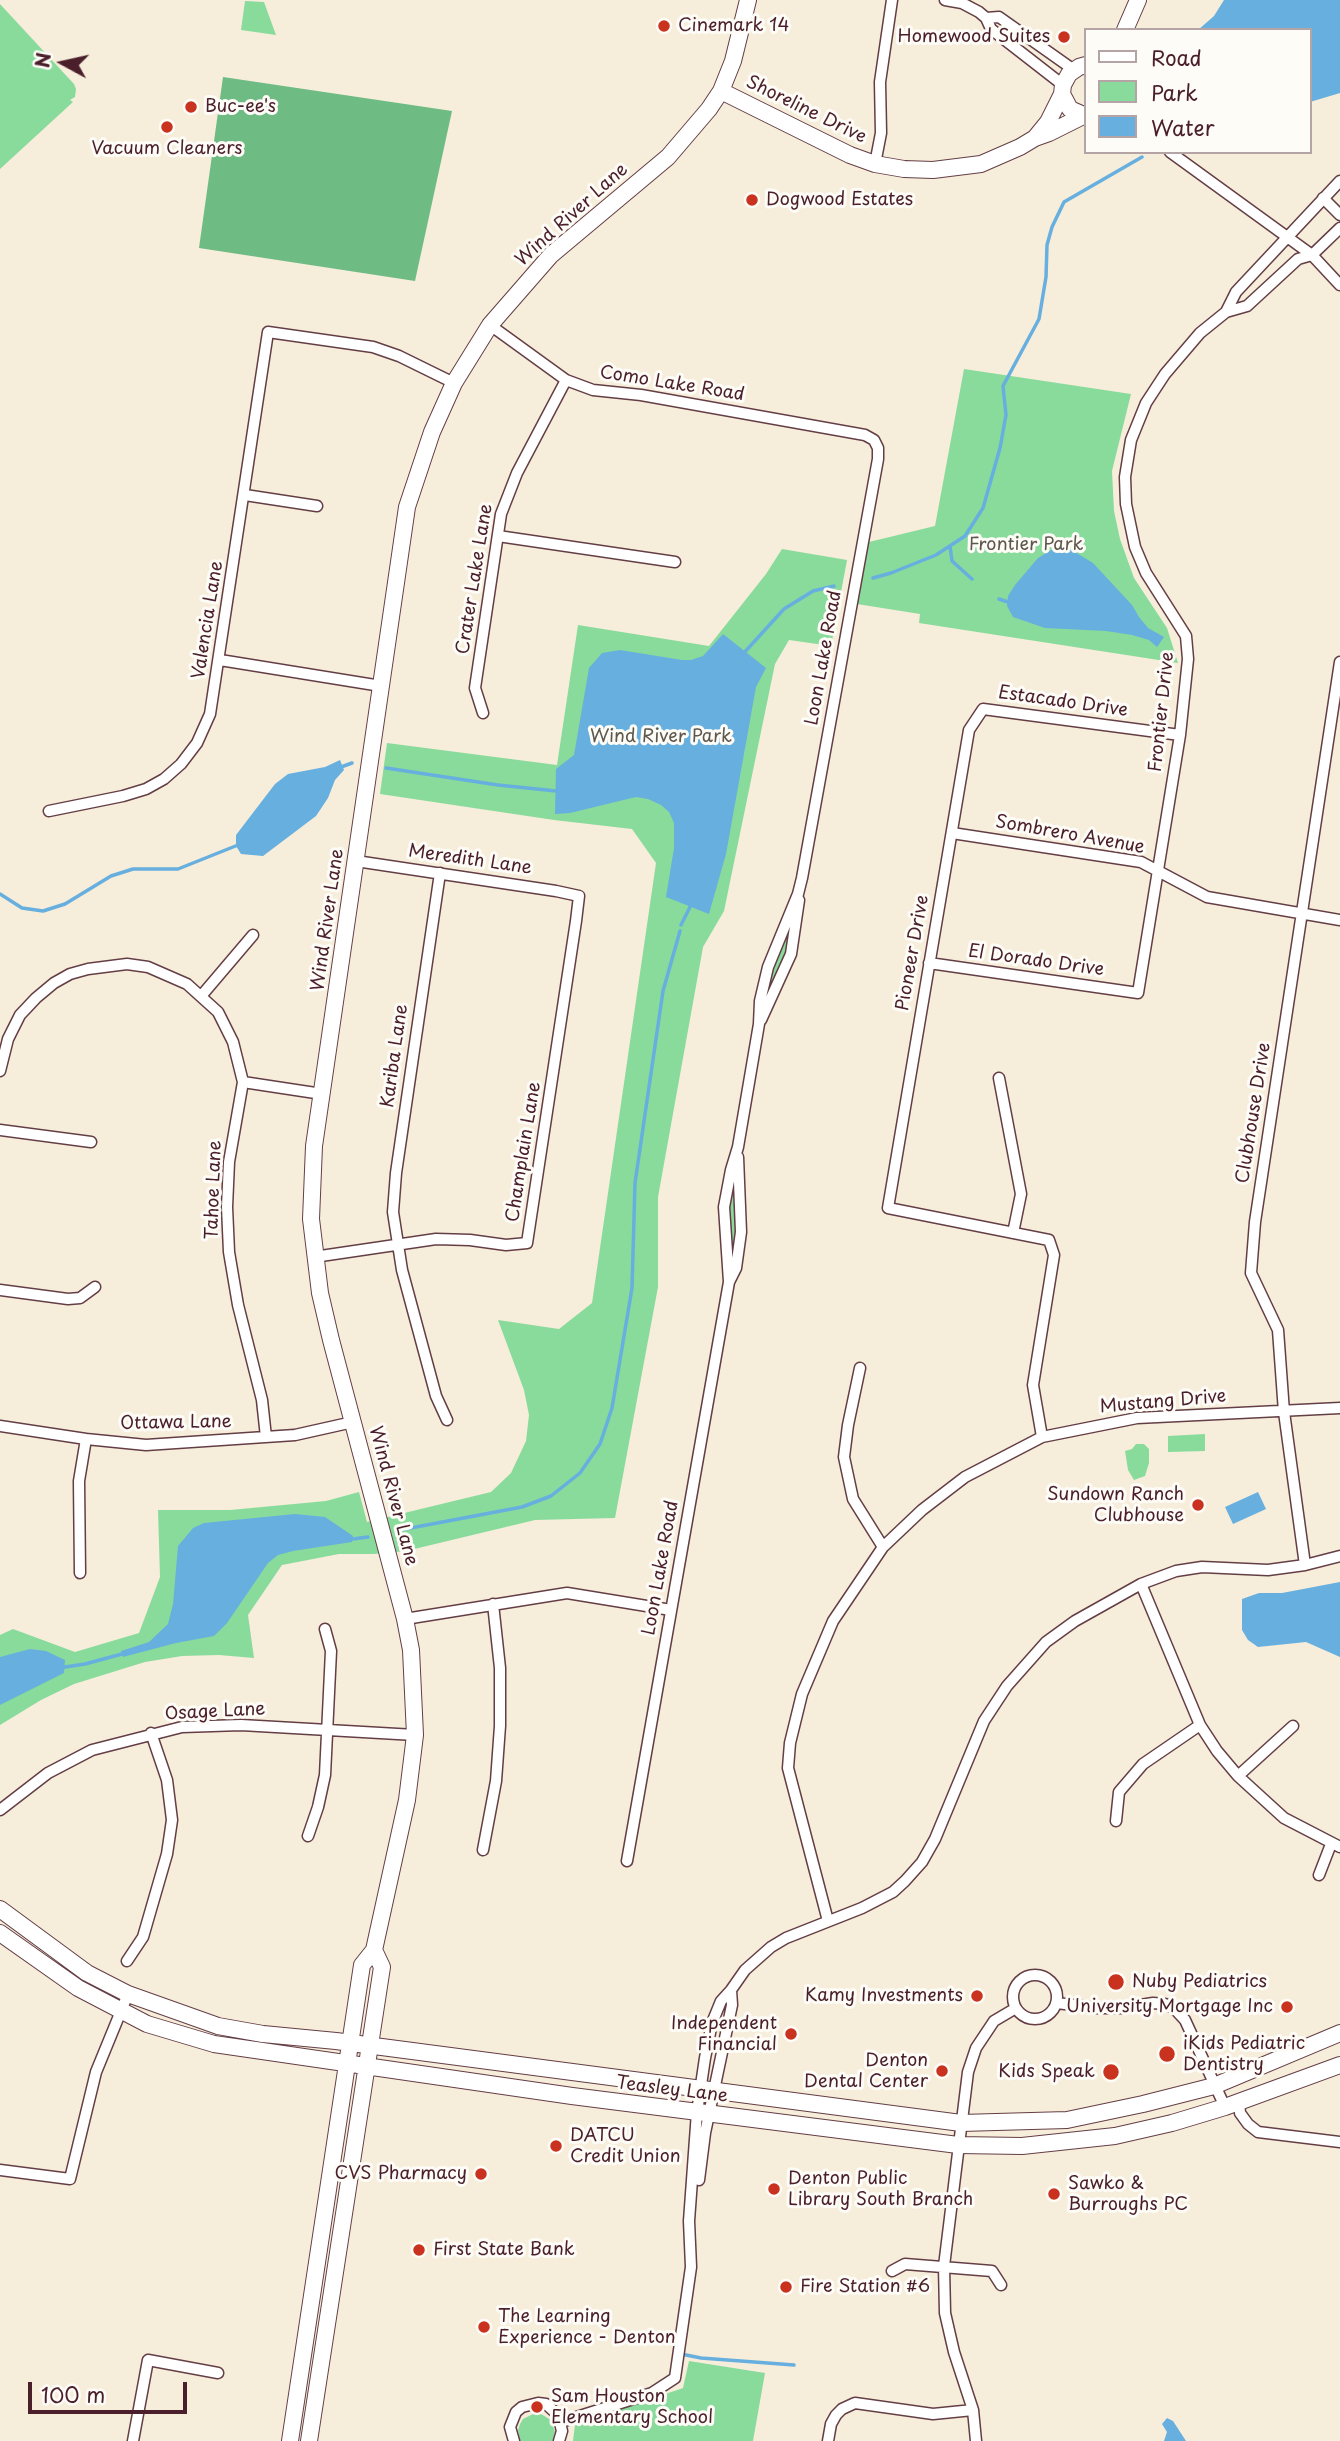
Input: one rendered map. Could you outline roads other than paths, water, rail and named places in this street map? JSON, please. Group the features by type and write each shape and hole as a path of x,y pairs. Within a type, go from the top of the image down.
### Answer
{"main road":[{"name":"Wind River Lane","path":"348,2062 362,1965 374,1950 407,1800 415,1735 411,1650 331,1340 314,1257 312,1183 314,1146 407,507 432,432 454,383 490,324 551,255 668,157 709,108 721,91 733,61 748,0"},
{"path":"1125,28 1138,0"},
{"name":"Shoreline Drive","path":"1035,138 1048,122 1063,89 1083,66"},
{"path":"1063,89 1070,108 1084,115"},
{"name":"Shoreline Drive","path":"721,91 832,147 875,164 904,169 959,168 1002,156 1084,116"},
{"name":"Teasley Lane","path":"0,1909 87,1973 128,1994 218,2026 263,2034 961,2123 1067,2120 1214,2086 1340,2033"},
{"name":"Teasley Lane","path":"0,1933 78,1988 147,2024 214,2044 348,2062 457,2081 958,2145 1022,2146 1078,2141 1172,2123 1232,2105 1340,2065"},
{"name":"Wind River Lane","path":"367,2066 382,1967 374,1950"},
{"path":"290,2441 348,2062"},
{"path":"309,2441 367,2066"},
{"path":"319,2261 337,2264"},
{"path":"296,2402 317,2393"}],"street":[{"path":"875,164 881,133 880,82 892,0"},
{"path":"945,0 962,3 986,18 991,29 1063,89"},
{"path":"986,18 999,17 1083,66"},
{"path":"1173,154 1312,255 1340,285"},
{"name":"Frontier Drive","path":"1226,312 1236,292 1340,181"},
{"path":"1323,198 1340,215"},
{"name":"Frontier Drive","path":"1138,993 1180,735 1188,659 1186,636 1146,573 1135,547 1126,504 1125,477 1131,440 1146,403 1165,374 1200,333 1226,312 1247,306 1298,259 1312,255 1340,228"},
{"name":"Como Lake Road","path":"490,324 566,380 593,390 641,395 865,435"},
{"name":"Valencia Lane","path":"49,811 146,789 164,779 181,764 197,743 210,714 220,660 268,332 373,347 399,356 454,383"},
{"name":"Crater Lake Lane","path":"482,713 475,688 501,514 512,484 566,380"},
{"name":"Loon Lake Road","path":"627,1861 729,1282 724,1207 738,1147 760,1024 760,1001 768,967 798,894 878,459 878,448 874,440 865,435"},
{"path":"245,495 317,506"},
{"path":"498,536 675,562"},
{"path":"220,660 381,685"},
{"name":"Clubhouse Drive","path":"1305,1565 1284,1412 1278,1330 1251,1273 1255,1222 1340,662"},
{"name":"Estacado Drive","path":"983,709 1180,735"},
{"name":"Pioneer Drive","path":"983,709 969,730 888,1208 1013,1233"},
{"name":"Sombrero Avenue","path":"952,832 1141,862 1208,897 1340,920"},
{"name":"Meredith Lane","path":"356,861 579,896"},
{"name":"Kariba Lane","path":"440,873 396,1173 393,1212 397,1245 436,1396 447,1420"},
{"name":"Champlain Lane","path":"314,1257 436,1239 506,1245 527,1243 532,1224 579,896"},
{"path":"0,1071 8,1039 20,1015 36,998 69,974 109,965 148,967 187,984 202,995 253,935"},
{"name":"El Dorado Drive","path":"929,963 1138,993"},
{"name":"Tahoe Lane","path":"202,995 226,1025 243,1082 229,1162 229,1252 238,1305 262,1400 266,1437"},
{"path":"999,1078 1021,1194 1013,1233 1049,1240 1054,1255 1032,1385 1042,1437"},
{"path":"243,1082 322,1094"},
{"path":"0,1130 91,1142"},
{"path":"0,1290 68,1299 80,1298 95,1287"},
{"path":"860,1367 844,1457 853,1499 883,1547"},
{"name":"Mustang Drive","path":"828,1922 788,1768 790,1743 802,1694 833,1620 883,1547 922,1510 965,1477 1042,1437 1138,1418 1340,1408"},
{"name":"Ottawa Lane","path":"0,1426 146,1445 318,1432 353,1422"},
{"path":"80,1573 79,1481 86,1439"},
{"path":"561,2422 652,2393 674,2378 691,2267 690,2228 706,2090 732,2005 731,1990 745,1970 771,1947 786,1938 893,1892 922,1862 935,1839 984,1721 1007,1686 1046,1642 1100,1605 1141,1584 1176,1571 1202,1567 1268,1570 1305,1565 1340,1556"},
{"path":"1141,1584 1200,1725 1217,1751 1238,1776 1284,1818 1336,1846 1320,1875"},
{"path":"405,1619 567,1593 671,1610"},
{"path":"483,1850 496,1781 500,1726 500,1668 492,1604"},
{"path":"308,1836 325,1775 331,1651 325,1629"},
{"name":"Osage Lane","path":"0,1810 48,1773 92,1750 182,1727 241,1725 415,1735"},
{"path":"1116,1821 1119,1792 1135,1773 1143,1764 1200,1725"},
{"path":"1238,1776 1293,1726"},
{"path":"127,1961 143,1937 167,1854 172,1820 167,1780 151,1733"},
{"path":"1037,1974 1051,1981 1055,1987 1057,2003 1050,2013 1036,2019 1028,2018 1016,2008 1014,1990 1025,1977 1037,1974"},
{"path":"0,2170 70,2179 96,2072 128,1994"},
{"path":"1057,2003 1096,2008 1122,2008 1153,2003 1174,2008 1185,2020 1214,2086 1258,2132 1340,2142"},
{"path":"976,2441 972,2410 945,2313 944,2266 968,2072 975,2049 994,2021 1016,2008"},
{"path":"892,2271 905,2264 992,2271 1001,2285"},
{"path":"133,2441 148,2360 218,2372"},
{"path":"514,2441 510,2427 512,2419 522,2407 538,2403 553,2409 561,2422 559,2441"},
{"path":"828,2441 831,2424 836,2415 855,2403 933,2414 972,2410"}],"water":[{"path":"1224,0 1340,0 1340,93 1312,101 1312,28 1200,28 1214,16"},
{"path":"1058,546 1070,549 1093,563 1132,605 1148,628 1164,637 1157,647 1149,640 1132,635 1045,628 1013,617 1007,606 1008,596 1038,558"},
{"path":"723,634 766,668 756,687 726,854 709,914 666,897 674,848 674,823 669,812 648,799 636,797 570,813 555,814 556,769 574,755 589,668 602,653 620,650 691,660 703,656"},
{"path":"340,760 344,770 335,780 328,798 316,816 263,856 241,854 236,846 236,835 275,784 288,774 325,767"},
{"path":"1258,1492 1266,1509 1233,1524 1225,1507"},
{"path":"295,1514 325,1517 353,1536 352,1542 278,1555 268,1563 227,1623 214,1636 123,1657 121,1651 149,1642 168,1624 173,1604 178,1546 193,1528 204,1523"},
{"path":"1340,1582 1340,1657 1306,1642 1258,1647 1248,1640 1242,1630 1242,1599 1259,1593 1282,1593"},
{"path":"30,1649 46,1651 65,1660 64,1673 0,1705 0,1657"},
{"path":"1167,2418 1173,2421 1186,2441 1164,2441 1167,2432 1162,2424"}],"waterway":[{"path":"873,578 936,555 965,536 983,508 1006,415 1003,386 1039,319 1046,277 1047,245 1052,227 1064,202 1142,157"},
{"path":"950,546 952,561 972,579"},
{"path":"742,655 784,609 813,591 834,586"},
{"path":"999,599 1008,602"},
{"path":"341,767 352,763"},
{"path":"386,768 498,785 556,791 560,789"},
{"path":"0,894 22,908 43,911 65,904 111,876 133,869 178,869 238,845"},
{"path":"681,925 691,905"},
{"path":"400,1530 522,1507 551,1496 580,1473 600,1444 612,1408 632,1288 635,1183 663,991 680,931"},
{"path":"353,1539 368,1537"},
{"path":"65,1667 122,1654"},
{"path":"681,2354 794,2365"}],"place":[{"name":"Cinemark 14","path":"664,26"},
{"name":"Homewood Suites","path":"1064,37"},
{"name":"Buc-ee's","path":"191,107"},
{"name":"Vacuum Cleaners","path":"167,127"},
{"name":"Dogwood Estates","path":"752,200"},
{"name":"Sundown Ranch Clubhouse","path":"1198,1505"},
{"name":"Nuby Pediatrics","path":"1116,1982"},
{"name":"Kamy Investments","path":"977,1996"},
{"name":"University Mortgage Inc","path":"1287,2007"},
{"name":"Independent Financial","path":"791,2034"},
{"name":"iKids Pediatric Dentistry","path":"1167,2054"},
{"name":"Denton Dental Center","path":"942,2071"},
{"name":"Kids Speak","path":"1111,2072"},
{"name":"DATCU Credit Union","path":"556,2146"},
{"name":"CVS Pharmacy","path":"481,2174"},
{"name":"Denton Public Library South Branch","path":"774,2189"},
{"name":"Sawko & Burroughs PC","path":"1054,2194"},
{"name":"First State Bank","path":"419,2250"},
{"name":"Fire Station #6","path":"786,2287"},
{"name":"The Learning Experience - Denton","path":"484,2327"},
{"name":"Sam Houston Elementary School","path":"537,2407"}],"park label":[{"name":"Frontier Park","path":"1026,545"},
{"name":"Wind River Park","path":"661,737"}]}
